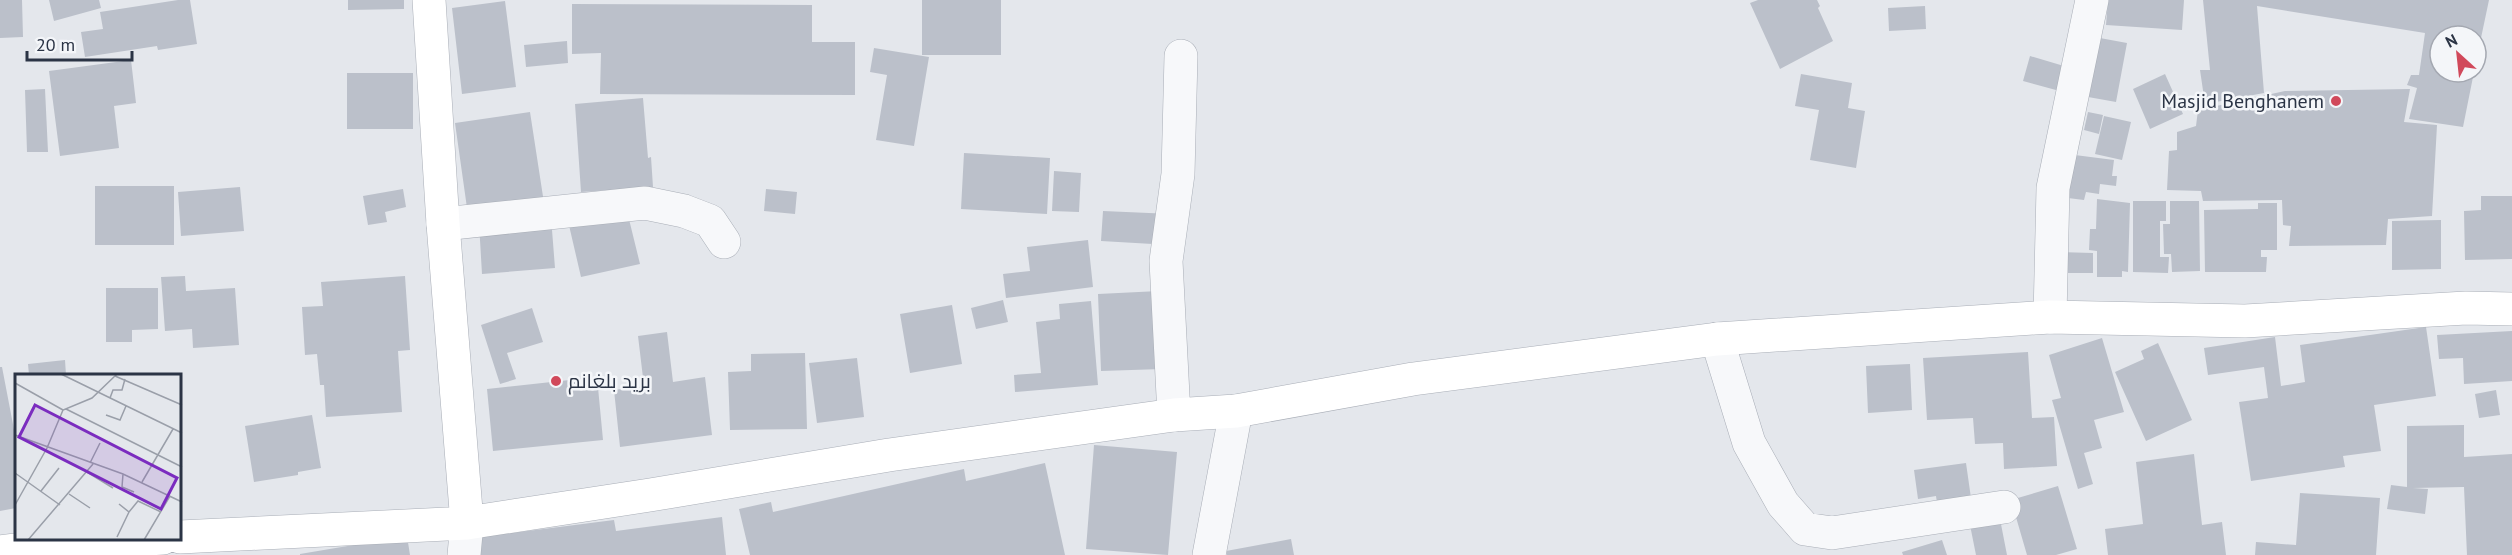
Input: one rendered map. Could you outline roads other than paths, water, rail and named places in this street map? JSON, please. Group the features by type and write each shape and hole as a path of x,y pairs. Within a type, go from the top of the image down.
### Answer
{"main road":[{"path":"429,0 443,224 466,523"},
{"path":"182,537 466,523 889,455 1174,415 1236,411 1413,379 1717,339 2050,317 2245,321 2466,308 2512,309"},
{"path":"0,552 46,550 144,540"}],"street":[{"path":"2050,317 2053,188 2092,0"},
{"path":"1174,415 1166,261 1178,174 1181,56"},
{"path":"443,224 645,203 684,211 710,221 724,242"},
{"path":"1717,339 1749,443 1783,504 1805,529 1832,533 2004,507"},
{"path":"1209,555 1236,411"},
{"path":"464,555 466,523"}],"place":[{"name":"Masjid Benghanem","path":"2336,101"},
{"name":"بريد بلغانم","path":"556,381"}]}
